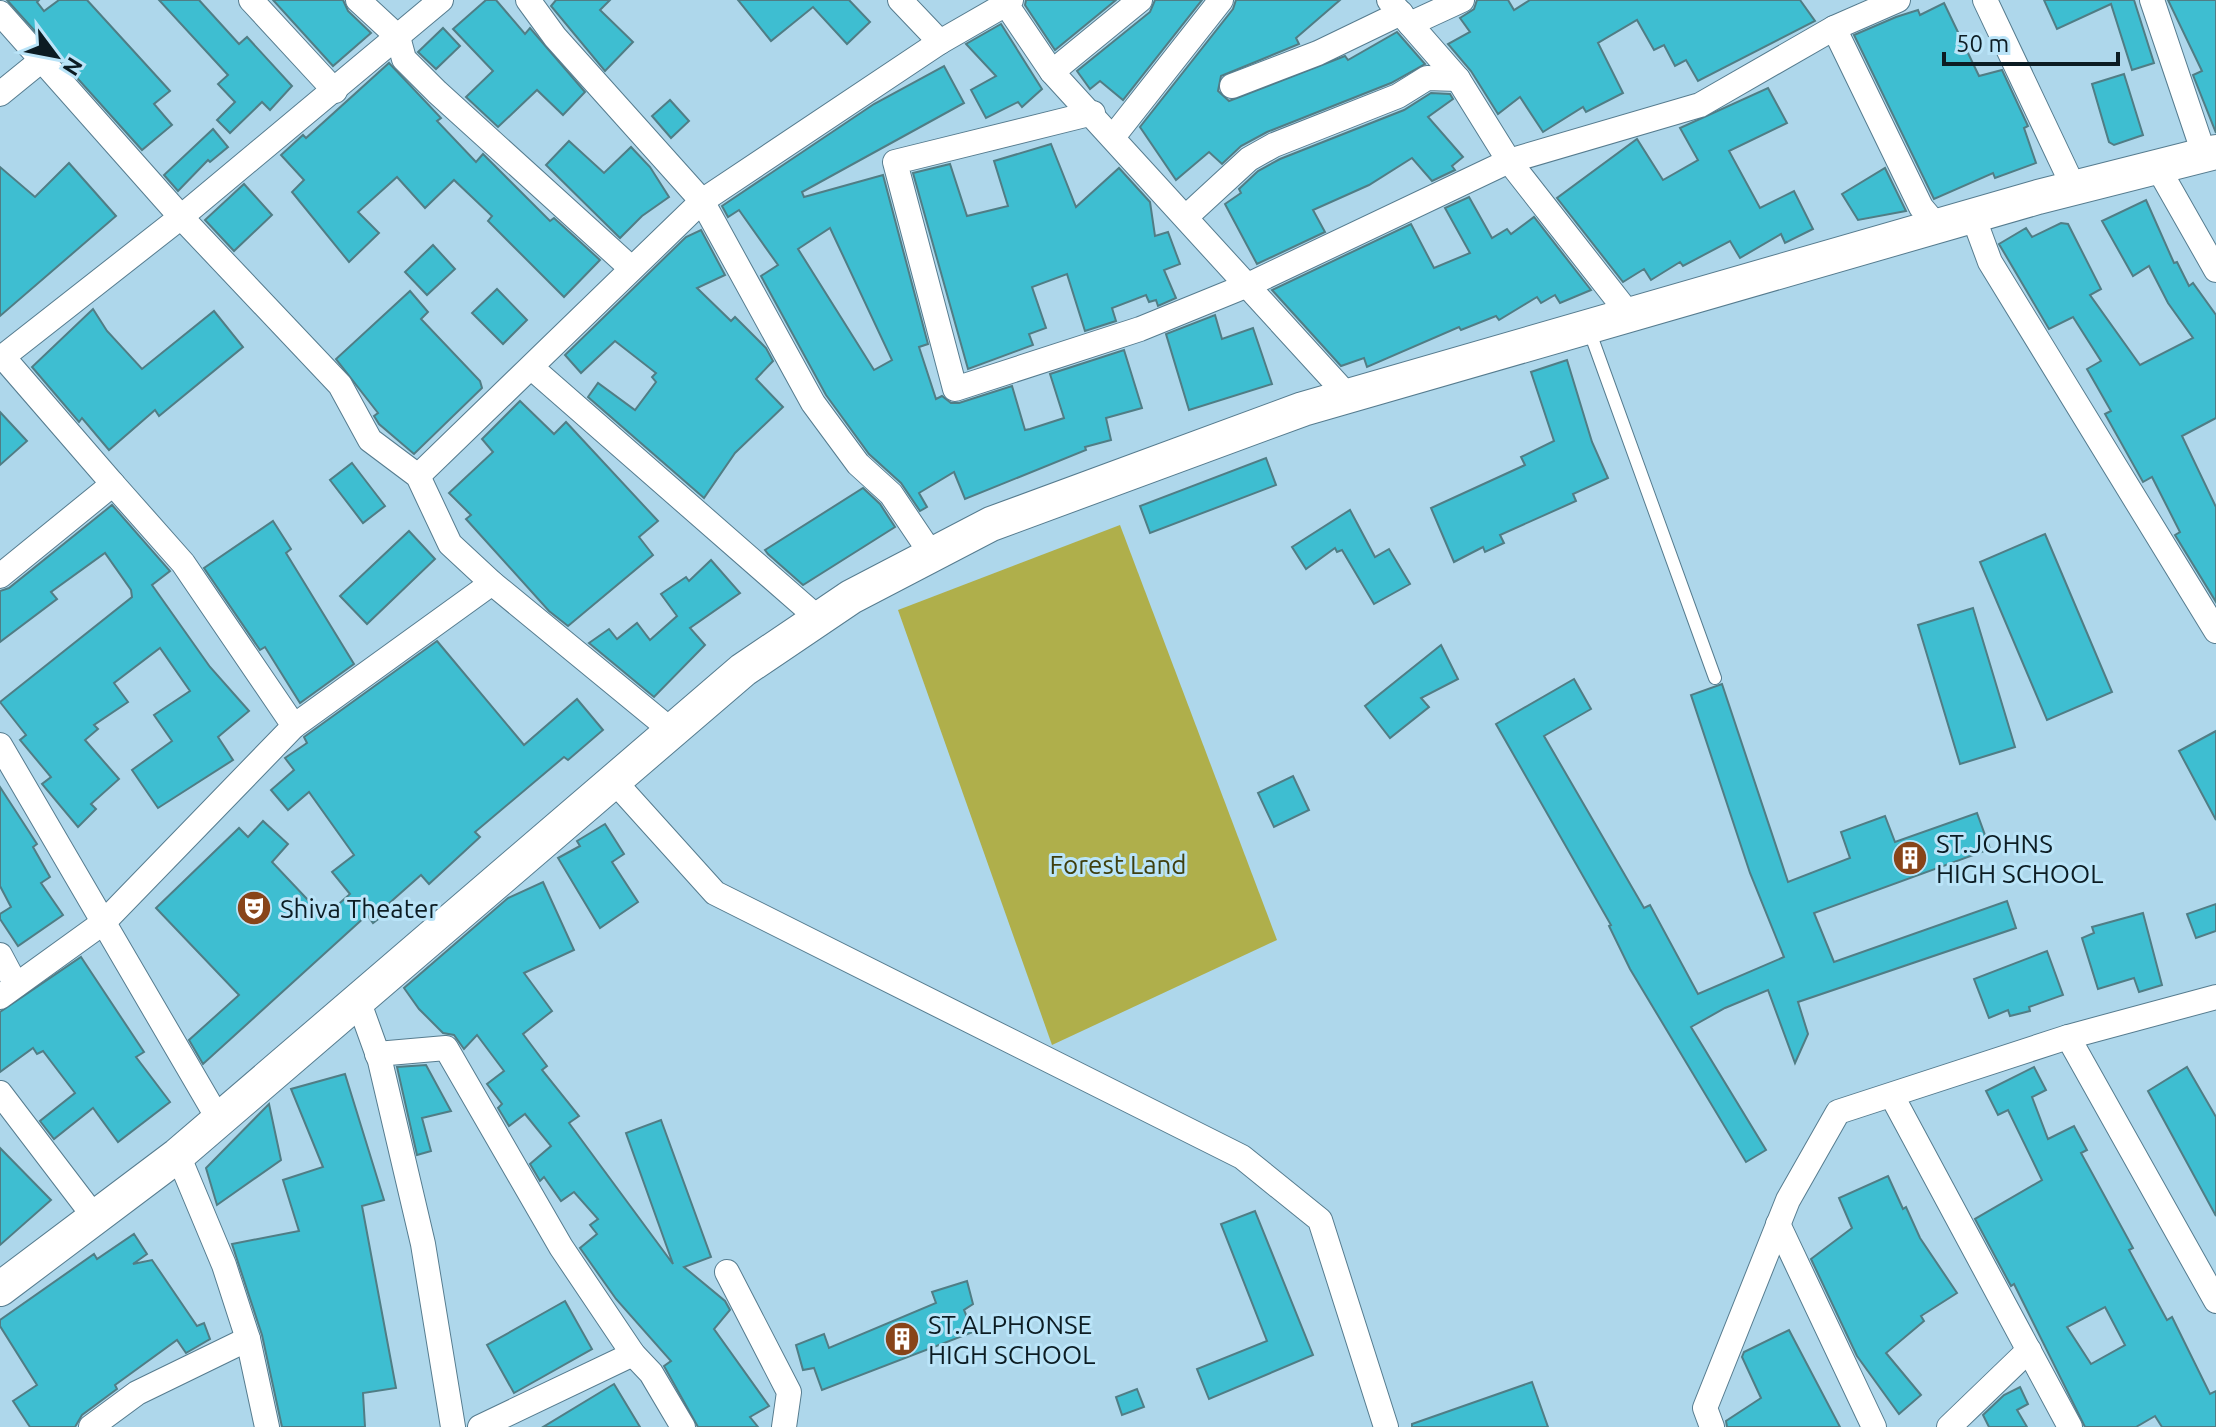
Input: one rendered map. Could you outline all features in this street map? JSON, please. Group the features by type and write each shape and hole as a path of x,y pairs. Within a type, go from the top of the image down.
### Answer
{"street":[{"path":"251,0 335,91"},
{"path":"358,0 398,37 404,59 437,92 631,268"},
{"path":"294,726 183,563 1,358 181,217 441,0"},
{"path":"528,0 555,37 702,201 813,403 858,464 891,494 932,555"},
{"path":"900,0 940,42"},
{"path":"1052,72 1140,0"},
{"path":"1113,137 1221,0"},
{"path":"1232,86 1318,53 1400,13 1462,0"},
{"path":"1093,113 895,162 955,389 1140,329 1248,285 1509,161 1700,105 1834,28 1898,0"},
{"path":"1985,0 2074,188"},
{"path":"0,1289 178,1155 743,670 851,597 932,555 1006,518 1348,396 1587,324 2210,153 2152,0"},
{"path":"418,476 702,201 940,42 1008,2 1052,72 1093,113 1348,396"},
{"path":"0,13 181,217 340,385 370,440 418,476 450,544 492,583 672,731"},
{"path":"1400,13 1458,79 1509,161 1628,313"},
{"path":"1834,28 1921,207 1937,226"},
{"path":"0,94 43,59"},
{"path":"1186,217 1249,159 1274,145 1398,96 1427,78 1458,79"},
{"path":"2158,168 2216,270"},
{"path":"1973,216 1990,262 2216,631"},
{"path":"532,368 819,619"},
{"path":"0,576 113,484"},
{"path":"0,955 8,991 104,922 294,726 492,583"},
{"path":"0,745 219,1120"},
{"path":"614,781 715,893 1242,1157 1320,1220 1386,1427"},
{"path":"1712,1427 1705,1408 1778,1224 1838,1112 2068,1037 2216,997"},
{"path":"358,1000 377,1054 423,1244 453,1427"},
{"path":"2068,1037 2216,1301"},
{"path":"377,1054 446,1048 561,1247 633,1354 651,1373 683,1427"},
{"path":"0,1093 96,1219"},
{"path":"1892,1096 2070,1427"},
{"path":"178,1155 224,1265 248,1339 267,1427"},
{"path":"1778,1224 1874,1427"},
{"path":"727,1272 789,1392 784,1427"},
{"path":"91,1427 137,1393 248,1339"},
{"path":"1949,1427 2029,1350"},
{"path":"480,1427 633,1354"}],"lane":[{"path":"1587,324 1715,678"}],"green space":[{"name":"Forest Land","path":"1120,525 1277,940 1052,1045 898,610"}],"building":[{"path":"7,0 39,0 37,2 44,11 59,0 87,0 170,91 154,104 172,125 142,150"},
{"path":"159,0 199,0 239,44 247,37 292,86 270,110 262,102 230,133 217,120 235,102 218,84 228,75"},
{"path":"273,0 343,0 348,11 371,33 333,66"},
{"path":"486,0 496,0 525,34 530,28 585,92 563,115 537,90 498,127 466,97 493,71 453,29"},
{"path":"556,0 610,0 600,10 633,42 605,71 551,6"},
{"path":"738,0 849,0 870,22 847,44 813,7 771,41"},
{"path":"1026,0 1116,0 1055,50 1025,5"},
{"path":"1155,0 1202,0 1123,100 1100,81 1090,89 1077,71 1150,12"},
{"path":"1236,0 1340,0 1296,38 1299,44 1221,76 1218,91 1229,101 1345,56 1348,60 1397,32 1425,64 1391,83 1267,132 1241,146 1222,164 1209,152 1176,180 1140,127 1233,9"},
{"path":"1477,0 1508,0 1514,10 1530,0 1800,0 1815,21 1698,81 1686,60 1675,66 1664,45 1654,50 1637,20 1598,43 1623,93 1586,112 1583,107 1543,132 1520,97 1498,114 1471,71 1448,44 1470,32 1460,18 1474,9"},
{"path":"2044,0 2134,0 2154,63 2132,70 2111,4 2057,29"},
{"path":"2168,0 2216,0 2216,133 2193,75 2202,71"},
{"path":"1944,3 1979,76 2002,70 2028,126 2024,128 2036,163 1995,178 1993,173 1934,199 1854,35 1918,10 1920,15"},
{"path":"1001,24 1042,89 1022,107 1018,102 986,118 971,90 996,76 966,44"},
{"path":"443,28 460,46 436,69 418,52"},
{"path":"389,63 441,118 437,121 476,162 483,154 550,221 554,218 600,260 564,297 488,221 492,216 454,180 425,208 397,177 358,212 379,233 349,262 292,192 304,180 281,155 303,135 306,138"},
{"path":"944,66 964,103 802,192 804,197 883,175 928,344 919,347 936,399 942,396 951,403 959,403 1012,386 1025,430 1030,429 1064,418 1050,374 1124,350 1142,408 1106,418 1111,440 1085,447 1086,450 965,499 954,472 919,493 927,507 920,511 901,483 869,454 826,395 761,276 778,265 739,210 728,217 722,206 874,104","holes":["830,228 892,360 874,370 798,249"]},
{"path":"2124,74 2143,135 2114,145 2109,142 2092,84"},
{"path":"1768,88 1787,123 1729,151 1760,208 1794,191 1813,229 1785,243 1781,234 1740,258 1730,241 1683,266 1680,262 1651,280 1644,269 1623,282 1557,198 1637,139 1663,180 1698,160 1680,128"},
{"path":"1431,93 1450,94 1453,99 1428,117 1463,157 1452,166 1455,170 1432,181 1412,158 1369,185 1313,210 1325,232 1257,264 1225,204 1241,193 1239,189 1258,171 1280,159 1404,110"},
{"path":"670,100 689,121 671,138 652,116"},
{"path":"213,129 228,147 210,162 208,160 178,191 164,175"},
{"path":"569,141 604,173 631,147 650,167 669,197 642,216 620,238 546,165"},
{"path":"1051,144 1076,207 1119,168 1150,202 1155,236 1168,232 1180,264 1164,270 1176,298 1158,306 1156,300 1149,302 1146,295 1112,308 1116,321 1085,331 1067,274 1032,287 1046,328 1029,334 1033,345 968,369 913,173 950,164 967,216 1008,206 994,161"},
{"path":"69,163 116,216 0,316 0,167 35,197"},
{"path":"1885,168 1906,211 1858,220 1842,194"},
{"path":"244,184 272,215 234,251 205,220"},
{"path":"1469,197 1492,238 1507,229 1511,234 1534,217 1591,290 1560,303 1555,295 1541,303 1537,297 1499,320 1496,316 1461,330 1459,327 1367,367 1364,358 1341,366 1272,290 1411,224 1434,268 1470,253 1445,208"},
{"path":"2146,200 2174,263 2177,262 2189,286 2193,283 2216,315 2216,418 2182,436 2216,507 2216,602 2175,535 2180,532 2152,477 2143,482 2105,414 2111,411 2087,369 2101,361 2073,317 2049,329 1999,244 2026,228 2032,237 2061,223 2068,224 2101,289 2090,295 2140,365 2193,338 2168,303 2149,266 2133,276 2102,221"},
{"path":"701,230 725,275 697,288 731,321 735,317 766,348 773,361 756,379 783,407 735,453 704,498 588,397 598,383 635,410 656,382 652,377 656,373 615,341 581,373 565,355 686,237"},
{"path":"433,245 455,269 427,295 405,272"},
{"path":"497,289 527,320 503,344 472,313"},
{"path":"410,291 428,312 421,319 480,381 482,388 414,454 379,424 374,416 378,413 336,359"},
{"path":"93,309 107,331 142,369 214,311 243,347 159,416 155,410 109,450 82,418 79,422 32,367"},
{"path":"1215,315 1222,339 1253,328 1272,384 1189,410 1166,334"},
{"path":"1567,360 1592,442 1608,478 1573,494 1576,501 1500,535 1504,543 1485,552 1483,547 1454,562 1431,508 1525,465 1521,457 1554,441 1531,372"},
{"path":"520,401 554,434 566,422 658,521 639,537 653,555 568,626 549,611 466,519 471,515 449,493 493,452 482,439"},
{"path":"0,412 27,441 0,465"},
{"path":"1266,458 1276,485 1150,533 1140,506"},
{"path":"352,463 385,506 363,523 330,480"},
{"path":"863,488 880,504 895,527 803,585 765,550"},
{"path":"112,505 170,571 152,585 210,667 249,711 218,737 233,760 158,808 132,770 172,741 154,715 190,691 160,648 114,683 128,702 94,725 98,729 85,740 119,779 91,804 96,809 78,827 42,784 51,777 20,740 26,735 0,702 132,597 131,590 105,553 51,592 57,599 0,642 0,591 9,588"},
{"path":"1350,510 1375,557 1389,549 1410,584 1374,604 1342,550 1337,552 1335,548 1306,569 1292,547"},
{"path":"273,521 291,549 286,553 354,664 300,703 265,647 260,650 204,568"},
{"path":"409,531 435,559 367,624 340,596"},
{"path":"2045,534 2112,692 2047,720 1980,562"},
{"path":"711,560 740,593 690,628 705,645 654,697 589,643 609,629 617,639 637,623 650,640 677,616 661,594 686,577 689,581"},
{"path":"1973,608 2015,747 1960,764 1918,625"},
{"path":"437,641 524,745 577,699 603,730 568,760 564,757 475,832 480,837 429,884 421,875 386,906 390,910 373,923 367,915 203,1064 189,1040 239,995 156,908 239,828 248,837 263,821 288,844 272,862 324,917 350,894 332,872 354,855 309,792 288,810 271,790 294,770 285,758 307,743 304,737"},
{"path":"1441,645 1458,679 1421,698 1429,707 1390,738 1365,706"},
{"path":"1574,679 1591,709 1544,736 1644,908 1650,905 1698,994 1784,957 1750,873 1691,695 1722,684 1788,882 1850,858 1841,832 1885,816 1895,842 1977,813 1990,849 1814,913 1834,962 2007,901 2016,928 1798,1002 1808,1034 1795,1063 1768,990 1691,1027 1766,1150 1746,1162 1630,969 1611,925 1496,724"},
{"path":"2216,731 2216,820 2179,751"},
{"path":"1293,776 1309,810 1274,827 1258,793"},
{"path":"0,787 37,844 33,847 50,877 41,883 63,915 18,946 0,919 0,914 11,907 0,886"},
{"path":"605,824 624,854 612,862 638,902 600,928 558,858 580,846 577,841"},
{"path":"543,882 574,950 524,973 552,1011 523,1034 547,1066 542,1070 579,1116 569,1123 673,1264 626,1133 661,1120 711,1257 684,1267 725,1301 730,1310 714,1329 769,1406 750,1417 758,1427 698,1427 664,1366 671,1361 616,1299 580,1248 597,1234 590,1225 598,1219 574,1192 561,1201 544,1177 540,1181 530,1164 551,1146 525,1114 509,1126 498,1108 502,1104 487,1084 504,1071 477,1035 464,1049 454,1035 443,1033 419,1009 404,988 508,898"},
{"path":"2216,904 2216,931 2196,938 2187,914"},
{"path":"2143,913 2162,985 2139,992 2134,978 2098,989 2082,938 2094,933 2092,927"},
{"path":"2047,951 2063,995 2029,1007 2030,1011 2010,1016 2008,1010 1989,1018 1974,979"},
{"path":"81,957 144,1052 136,1057 170,1102 118,1142 93,1108 54,1139 40,1121 75,1093 43,1051 37,1054 33,1048 0,1072 0,1012"},
{"path":"426,1065 451,1111 422,1118 431,1151 417,1155 397,1067"},
{"path":"2034,1067 2046,1090 2032,1097 2048,1139 2074,1126 2087,1150 2081,1153 2133,1248 2129,1250 2167,1320 2172,1317 2210,1394 2216,1391 2216,1427 2162,1427 2155,1416 2136,1427 2085,1427 2014,1284 2011,1286 1975,1219 2042,1180 2008,1110 1998,1115 1986,1091","holes":["2105,1307 2125,1345 2091,1364 2067,1327"]},
{"path":"2187,1067 2216,1117 2216,1216 2148,1091"},
{"path":"345,1074 384,1200 362,1206 396,1388 363,1393 365,1427 282,1427 262,1335 232,1244 299,1231 283,1180 323,1167 291,1089"},
{"path":"269,1104 281,1160 217,1205 206,1168"},
{"path":"0,1148 51,1200 0,1245"},
{"path":"1888,1176 1920,1238 1957,1293 1921,1316 1924,1321 1886,1353 1921,1395 1899,1414 1857,1356 1811,1259 1852,1228 1839,1198"},
{"path":"1255,1211 1313,1355 1209,1399 1197,1369 1267,1341 1221,1224"},
{"path":"134,1234 147,1254 133,1264 152,1260 197,1326 204,1323 210,1339 186,1353 177,1340 115,1385 117,1389 82,1415 75,1427 30,1427 13,1401 37,1385 0,1326 0,1320 94,1254 97,1259"},
{"name":"ST.ALPHONSE HIGH SCHOOL","path":"967,1281 973,1304 964,1310 973,1332 822,1390 814,1368 803,1370 796,1345 824,1334 829,1348 936,1303 932,1292"},
{"path":"565,1301 592,1349 514,1393 487,1345"},
{"path":"1789,1330 1840,1427 1727,1427 1726,1421 1761,1398 1742,1357 1744,1352"},
{"path":"1532,1382 1548,1427 1412,1427 1412,1424"},
{"path":"614,1384 640,1427 543,1427"},
{"path":"2020,1387 2028,1404 2017,1410 2027,1427 1989,1427 1983,1415 2004,1395"},
{"path":"1137,1389 1144,1407 1122,1415 1116,1397"}],"place":[{"name":"ST.JOHNS HIGH SCHOOL","path":"1910,858"},
{"name":"Shiva Theater","path":"254,908"},
{"name":"ST.ALPHONSE HIGH SCHOOL","path":"902,1339"}]}
